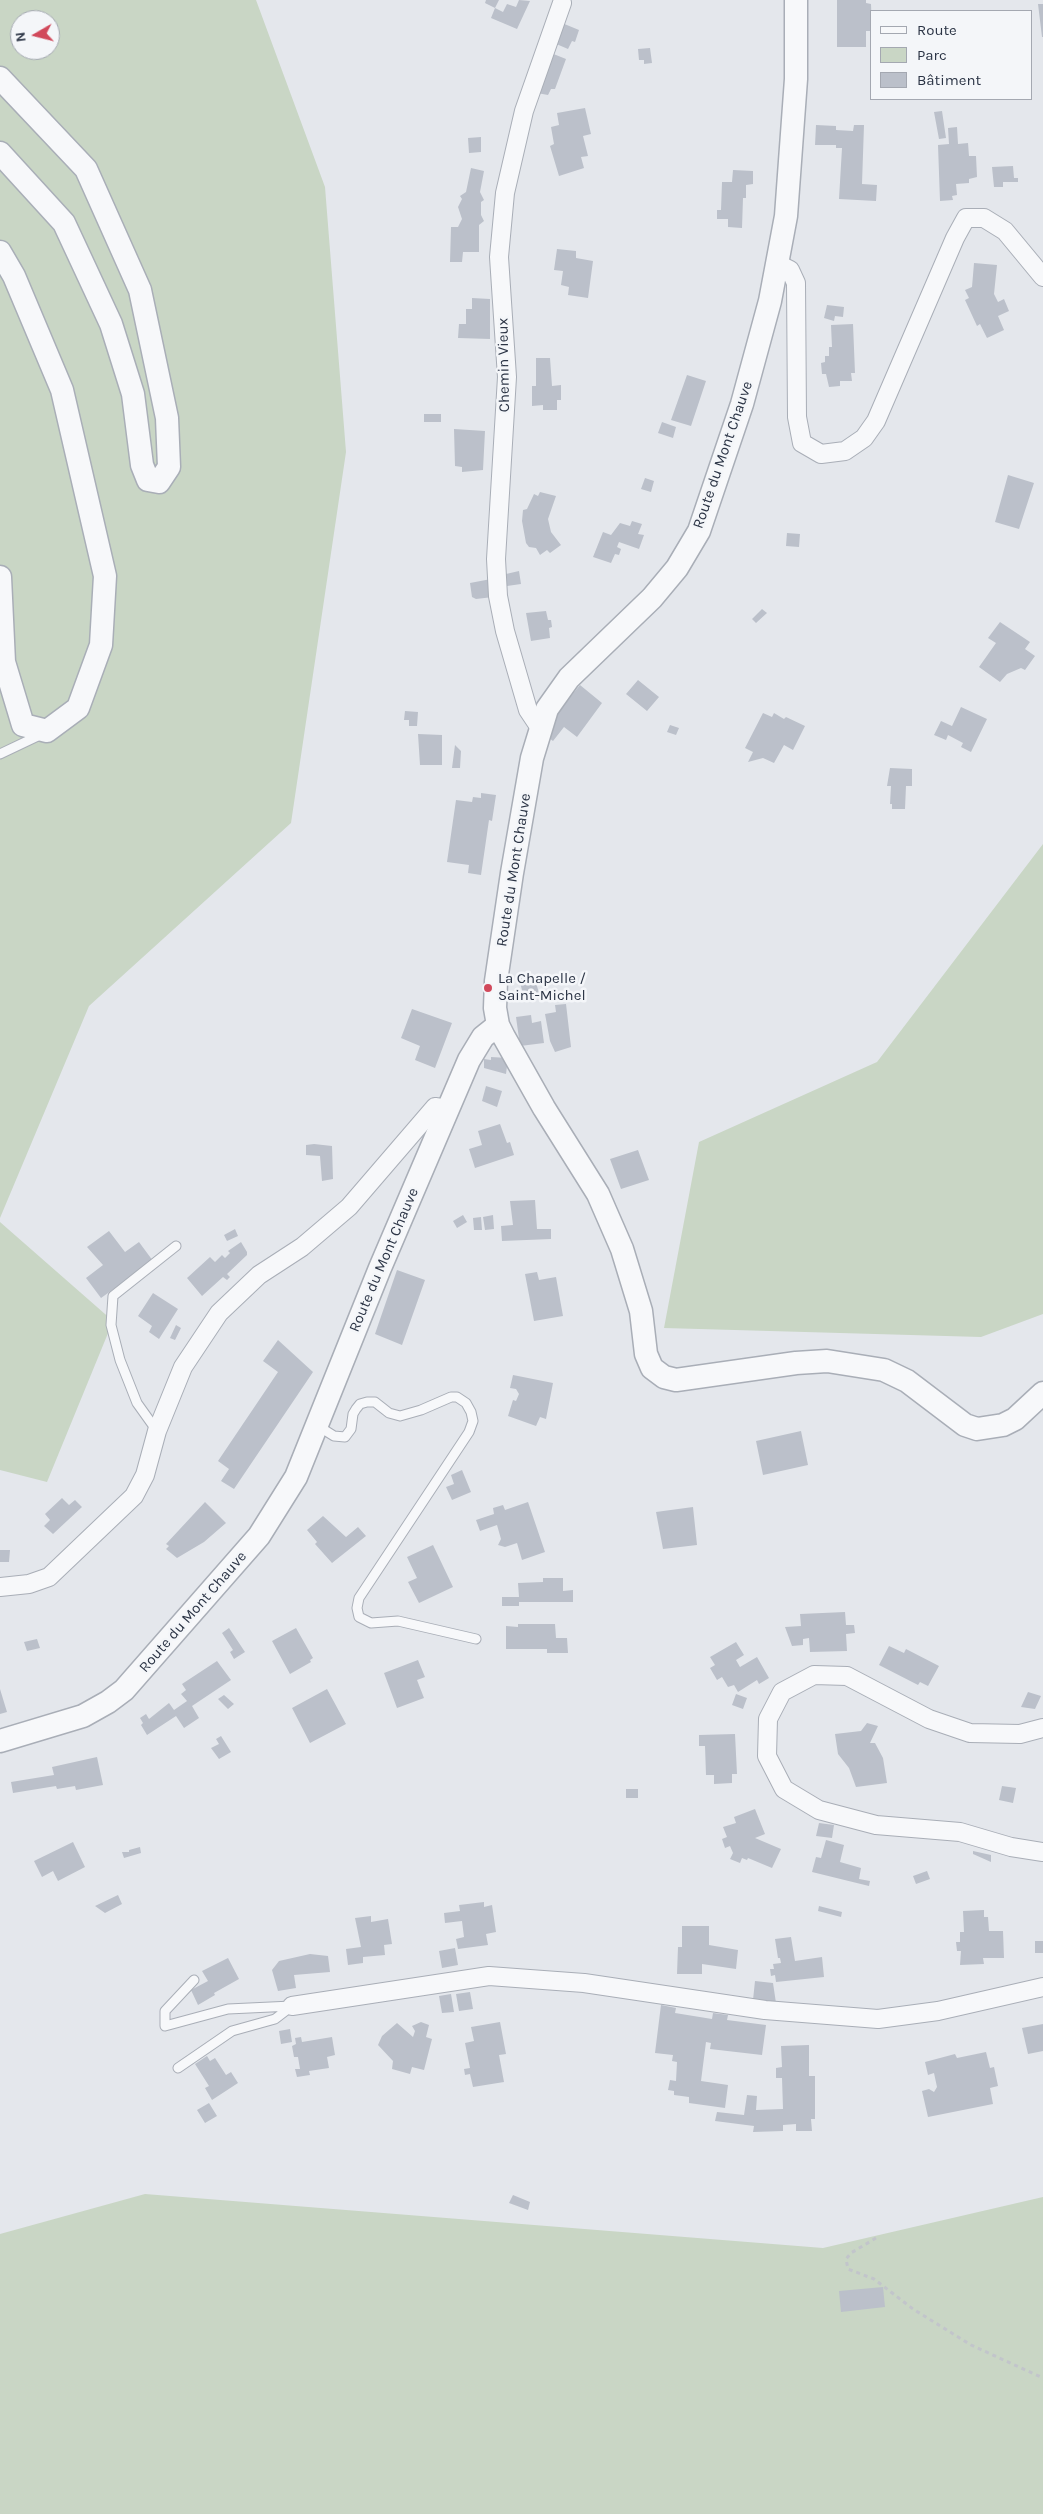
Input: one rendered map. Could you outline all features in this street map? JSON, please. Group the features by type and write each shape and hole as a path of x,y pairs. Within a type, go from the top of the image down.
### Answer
{"street":[{"name":"Route du Mont Chauve","path":"0,1741 83,1716 108,1702 124,1690 259,1536 296,1477 469,1060 483,1037 498,1024 495,993 509,893 540,728 547,709 569,678 652,598 677,568 699,531 742,404 778,264 786,216 796,79 796,0"},
{"name":"Chemin Vieux","path":"540,728 528,710 505,630 498,596 496,559 507,377 498,257 505,193 524,111 562,3"},
{"path":"0,78 86,168 140,290 167,418 169,467 159,482 148,480 142,465 133,394 111,324 64,223 0,152"},
{"path":"778,264 790,270 796,283 797,417 802,443 821,454 845,451 864,438 876,421 955,238 966,218 984,218 1005,231 1043,277"},
{"path":"0,252 14,276 62,390 105,576 101,646 78,708 47,731 23,725 4,662 0,577"},
{"path":"498,1024 544,1108 598,1194 622,1249 641,1311 646,1354 652,1368 664,1377 676,1380 796,1362 827,1362 884,1370 907,1381 965,1425 977,1429 1003,1426 1015,1419 1043,1393"},
{"path":"0,1586 29,1584 49,1577 134,1496 145,1475 157,1431 183,1367 219,1313 259,1275 302,1247 349,1207 435,1107 448,1109"},
{"path":"1043,1728 1020,1734 970,1733 929,1719 847,1676 814,1675 782,1692 768,1719 767,1756 784,1789 819,1810 876,1824 960,1832 1011,1848 1043,1852"},
{"path":"292,2006 489,1976 584,1983 765,2010 878,2019 938,2011 1043,1987"}],"lane":[{"path":"0,754 47,731"},
{"path":"157,1431 137,1402 120,1360 111,1325 113,1296 176,1246"},
{"path":"316,1425 340,1438 349,1434 353,1414 360,1404 375,1402 389,1413 400,1416 421,1410 450,1397 457,1397 466,1403 473,1421 469,1432 359,1598 357,1608 359,1616 371,1623 398,1621 476,1640"},
{"path":"194,1980 165,2011 165,2026 228,2009 292,2006"},
{"path":"178,2068 232,2031 275,2019 292,2006"}],"path":[{"path":"876,2238 851,2253 846,2259 848,2268 874,2279 913,2309 971,2345 1043,2378"}],"green space":[{"path":"0,0 256,0 325,187 346,452 291,823 89,1006 0,1218"},
{"path":"1043,844 1043,1314 981,1337 664,1328 699,1142 877,1062"},
{"path":"0,1222 113,1321 47,1482 0,1470"},
{"path":"145,2194 823,2248 1043,2197 1043,2514 0,2514 0,2234"}],"building":[{"path":"486,0 499,0 495,8 485,3"},
{"path":"519,0 530,1 517,29 491,18 495,8 503,12 507,4 516,7"},
{"path":"837,0 866,0 866,3 871,4 871,10 870,31 866,31 866,47 837,47"},
{"path":"1038,4 1043,4 1043,37 1042,37"},
{"path":"562,23 579,30 575,42 572,41 568,49 554,43"},
{"path":"650,48 652,63 644,64 644,60 639,60 638,49"},
{"path":"551,53 566,59 555,89 551,89 548,95 537,93"},
{"path":"585,108 591,134 583,136 588,156 581,157 584,168 559,176 550,146 554,144 551,127 559,125 557,113"},
{"path":"942,111 946,138 939,139 934,112"},
{"path":"816,125 836,126 836,130 853,131 854,125 864,125 862,184 877,185 876,201 839,199 842,148 836,148 836,145 815,145"},
{"path":"957,127 958,144 968,143 969,156 976,156 977,177 969,179 969,183 956,184 957,195 952,196 953,200 940,201 938,145 949,144 948,128"},
{"path":"481,137 481,152 469,153 468,138"},
{"path":"1013,166 1014,178 1018,178 1018,182 1003,182 1003,187 994,187 992,167"},
{"path":"471,168 484,171 480,192 484,200 481,202 481,215 484,221 479,225 479,252 463,252 462,262 450,262 451,227 458,227 462,219 458,207 462,199 460,196 466,192"},
{"path":"733,170 753,171 753,184 746,185 746,198 743,198 742,228 728,227 728,219 717,219 717,210 721,210 722,182 732,182"},
{"path":"557,249 576,251 576,258 593,261 588,298 568,295 569,287 561,285 563,271 554,270"},
{"path":"974,263 997,265 994,294 998,302 1004,299 1009,311 998,316 1004,330 987,338 980,324 977,326 965,300 969,298 965,290 972,287"},
{"path":"472,298 490,299 490,339 458,338 459,324 466,324 466,309 472,309"},
{"path":"827,305 844,307 843,317 835,316 834,321 824,318"},
{"path":"853,324 855,373 851,373 852,381 840,381 840,386 829,387 826,374 822,374 821,363 825,362 825,356 829,356 829,347 832,347 831,325"},
{"path":"536,358 550,358 552,386 561,385 561,400 557,400 557,410 543,410 543,405 532,406 532,386 536,386"},
{"path":"687,375 706,381 691,426 671,420"},
{"path":"424,414 441,414 441,422 424,422"},
{"path":"662,422 676,427 673,438 658,433"},
{"path":"454,429 485,431 483,470 462,472 462,467 455,466"},
{"path":"1008,475 1034,483 1019,529 995,522"},
{"path":"645,478 654,481 651,492 641,489"},
{"path":"540,492 556,496 548,519 551,532 561,545 550,553 547,550 540,555 536,548 529,547 526,543 522,521 523,510 527,509 534,494 538,496"},
{"path":"632,521 642,524 638,534 644,535 639,549 619,542 617,547 621,549 619,555 615,554 611,563 593,557 603,532 611,535 620,523 630,526"},
{"path":"787,533 800,534 799,547 786,546"},
{"path":"519,571 521,584 507,586 506,574"},
{"path":"491,579 493,597 476,599 472,597 470,583"},
{"path":"762,609 767,613 756,623 752,619"},
{"path":"546,611 548,620 551,620 552,627 549,628 550,638 531,641 526,613"},
{"path":"1000,622 1030,642 1025,649 1035,656 1025,670 1021,668 1007,674 1000,682 979,667 996,643 988,638"},
{"path":"638,680 659,697 647,711 626,694"},
{"path":"580,685 602,703 577,737 564,727 553,741 545,735 553,718"},
{"path":"961,707 987,719 971,752 961,747 963,743 948,735 946,740 934,735 941,721 952,726"},
{"path":"405,711 418,712 417,726 409,726 409,720 404,720"},
{"path":"763,713 772,717 774,713 784,719 786,717 805,726 793,750 784,745 774,763 763,758 748,762 753,752 745,748"},
{"path":"670,725 679,728 676,735 667,732"},
{"path":"418,734 442,735 442,765 420,765"},
{"path":"455,745 461,751 460,768 452,768"},
{"path":"890,768 912,769 912,786 906,786 905,809 892,809 892,804 890,804 891,786 887,786"},
{"path":"481,793 496,795 492,821 489,820 481,875 468,873 469,865 447,862 456,800 472,802 473,797 481,798"},
{"path":"534,975 540,997 525,1001 519,979"},
{"path":"566,1004 571,1047 555,1052 550,1041 545,1014 556,1012 555,1005"},
{"path":"412,1009 452,1023 435,1068 415,1060 420,1046 401,1038"},
{"path":"531,1015 532,1023 541,1021 544,1043 520,1046 516,1017"},
{"path":"491,1057 508,1058 506,1074 484,1068 484,1059 491,1060"},
{"path":"486,1086 502,1091 497,1107 482,1101"},
{"path":"500,1124 507,1143 510,1142 514,1155 475,1168 469,1149 482,1145 478,1131"},
{"path":"306,1145 332,1146 333,1179 322,1181 320,1156 306,1155"},
{"path":"638,1150 649,1180 621,1189 610,1159"},
{"path":"535,1200 537,1229 551,1229 551,1239 502,1241 501,1226 513,1225 510,1201"},
{"path":"463,1215 467,1222 457,1228 453,1221"},
{"path":"493,1215 494,1229 485,1230 483,1217"},
{"path":"481,1217 482,1230 474,1230 473,1218"},
{"path":"235,1229 238,1236 227,1241 224,1235"},
{"path":"109,1231 125,1252 139,1242 153,1261 101,1298 86,1278 103,1265 87,1247"},
{"path":"241,1242 247,1255 227,1274 230,1277 227,1280 223,1277 202,1296 187,1278 210,1257 215,1262 222,1255 225,1258 230,1253 228,1251"},
{"path":"397,1270 425,1280 402,1345 375,1334"},
{"path":"537,1272 539,1280 556,1277 563,1316 534,1321 525,1274"},
{"path":"153,1293 178,1309 159,1339 149,1332 152,1326 138,1316"},
{"path":"176,1325 181,1328 175,1340 170,1338"},
{"path":"278,1340 313,1372 234,1489 221,1481 229,1469 218,1461 278,1372 263,1361"},
{"path":"513,1375 553,1383 546,1419 540,1417 536,1426 508,1416 513,1400 516,1401 519,1394 516,1389 510,1388"},
{"path":"801,1431 808,1465 763,1475 756,1441"},
{"path":"462,1470 471,1492 452,1500 446,1487 454,1484 451,1475"},
{"path":"62,1498 69,1505 75,1500 82,1507 53,1534 44,1526 50,1520 45,1514"},
{"path":"205,1502 226,1523 204,1542 177,1558 166,1549 169,1546 166,1544"},
{"path":"528,1502 545,1552 522,1560 517,1543 505,1547 498,1545 501,1539 497,1525 480,1531 476,1520 494,1514 493,1508 503,1505 505,1510"},
{"path":"693,1507 697,1545 663,1549 656,1512"},
{"path":"323,1516 346,1537 358,1527 366,1536 332,1563 315,1544 317,1542 307,1530"},
{"path":"433,1545 453,1587 419,1603 408,1582 417,1578 407,1557"},
{"path":"0,1550 10,1550 9,1562 0,1562"},
{"path":"543,1578 563,1578 563,1591 573,1590 573,1602 519,1602 519,1606 502,1606 502,1597 519,1597 518,1583 543,1582"},
{"path":"845,1612 846,1625 854,1625 855,1633 846,1634 847,1651 810,1652 809,1638 803,1639 803,1645 792,1646 785,1627 801,1626 800,1614"},
{"path":"518,1624 555,1624 556,1638 567,1638 568,1653 547,1653 547,1649 506,1649 506,1626 518,1627"},
{"path":"229,1628 245,1652 234,1659 230,1652 233,1650 222,1633"},
{"path":"296,1628 313,1658 310,1660 311,1662 290,1674 272,1641"},
{"path":"37,1639 40,1648 27,1651 24,1642"},
{"path":"736,1642 744,1655 736,1660 740,1667 757,1657 769,1678 759,1684 757,1680 738,1692 734,1685 728,1687 722,1677 717,1680 710,1668 715,1665 710,1657"},
{"path":"889,1646 904,1653 906,1649 939,1666 928,1686 920,1682 918,1685 879,1665"},
{"path":"418,1660 425,1677 417,1680 424,1698 397,1708 384,1673"},
{"path":"217,1661 231,1680 192,1706 199,1718 184,1728 176,1716 147,1735 141,1725 143,1723 140,1718 146,1714 149,1719 169,1703 174,1710 187,1701 181,1694 186,1690 182,1684"},
{"path":"0,1689 7,1712 0,1714"},
{"path":"327,1689 346,1724 310,1743 292,1708"},
{"path":"1028,1692 1041,1696 1035,1709 1021,1707"},
{"path":"736,1694 747,1698 743,1709 732,1705"},
{"path":"224,1695 234,1704 228,1709 218,1699"},
{"path":"867,1723 878,1726 870,1743 875,1743 883,1758 887,1783 856,1787 849,1768 838,1754 835,1734 861,1731"},
{"path":"735,1734 737,1774 732,1774 732,1783 714,1784 714,1775 706,1775 705,1746 699,1746 699,1735"},
{"path":"221,1736 231,1752 219,1759 211,1748 219,1744 216,1739"},
{"path":"97,1757 103,1785 76,1790 75,1786 57,1789 56,1786 13,1793 11,1782 54,1775 52,1767"},
{"path":"1002,1786 1016,1788 1013,1803 999,1800"},
{"path":"626,1789 638,1789 638,1798 626,1798"},
{"path":"755,1809 765,1834 755,1838 781,1849 772,1868 748,1858 747,1860 742,1858 740,1863 730,1859 733,1853 730,1846 725,1848 722,1839 727,1837 723,1827 736,1823 734,1817"},
{"path":"819,1823 834,1825 832,1838 816,1836"},
{"path":"826,1840 844,1845 840,1862 861,1868 859,1879 870,1881 869,1886 812,1872 816,1857 821,1858"},
{"path":"73,1842 85,1867 58,1881 53,1871 42,1877 34,1861"},
{"path":"140,1847 141,1853 124,1858 122,1852 129,1852 129,1850"},
{"path":"973,1851 991,1855 991,1862 973,1854"},
{"path":"927,1871 930,1879 916,1884 913,1876"},
{"path":"118,1895 122,1904 105,1913 95,1906"},
{"path":"484,1902 484,1907 492,1905 496,1932 486,1934 488,1945 458,1949 456,1939 464,1937 462,1921 445,1923 444,1913 460,1911 459,1905"},
{"path":"819,1906 842,1912 841,1917 818,1911"},
{"path":"984,1910 984,1917 988,1917 989,1931 1003,1931 1004,1958 983,1958 984,1964 960,1965 961,1951 957,1951 956,1942 960,1942 960,1932 964,1932 963,1911"},
{"path":"371,1916 371,1922 388,1919 392,1944 384,1945 385,1955 363,1957 363,1963 348,1965 346,1949 361,1947 355,1918"},
{"path":"682,1926 709,1926 709,1945 738,1950 736,1969 702,1964 702,1974 677,1974 678,1947 682,1947"},
{"path":"791,1937 795,1961 822,1957 824,1977 776,1982 775,1975 771,1976 770,1969 774,1969 773,1964 781,1963 780,1958 778,1958 775,1939"},
{"path":"1035,1941 1043,1941 1043,1953 1035,1953"},
{"path":"455,1948 458,1965 442,1968 439,1951"},
{"path":"310,1954 328,1956 330,1972 294,1975 296,1988 278,1991 272,1970 279,1961"},
{"path":"228,1958 239,1979 214,1993 215,1995 198,2005 191,1990 208,1981 202,1971"},
{"path":"755,1981 773,1983 776,2003 753,2000"},
{"path":"470,1992 473,2009 459,2011 456,1994"},
{"path":"451,1994 454,2012 442,2013 439,1996"},
{"path":"661,2005 676,2008 675,2013 712,2019 713,2013 728,2015 727,2020 766,2025 762,2055 710,2049 711,2043 706,2042 701,2081 728,2085 725,2108 689,2103 689,2097 674,2095 674,2091 668,2090 670,2080 676,2081 677,2062 672,2061 673,2055 655,2053"},
{"path":"421,2022 429,2025 426,2037 432,2039 424,2070 412,2067 410,2074 392,2069 393,2061 378,2045 382,2036 397,2023 413,2037 415,2031 412,2026"},
{"path":"500,2022 506,2054 499,2055 504,2082 473,2087 470,2074 465,2075 464,2069 470,2068 465,2043 474,2041 471,2027"},
{"path":"1043,2024 1043,2051 1028,2054 1022,2028"},
{"path":"290,2029 292,2042 281,2044 279,2031"},
{"path":"301,2037 302,2042 332,2037 335,2055 327,2057 329,2068 309,2071 310,2075 297,2077 295,2069 300,2069 298,2057 294,2057 292,2046 296,2044 295,2038"},
{"path":"809,2045 809,2076 815,2076 815,2119 811,2119 812,2131 796,2131 796,2124 783,2125 783,2131 753,2132 754,2126 715,2121 717,2112 744,2115 747,2095 757,2096 756,2110 783,2109 782,2078 776,2078 776,2068 782,2067 781,2046"},
{"path":"986,2052 990,2068 994,2067 998,2086 990,2088 993,2104 928,2117 922,2091 929,2089 934,2092 937,2087 934,2073 928,2075 925,2062 955,2054 957,2058"},
{"path":"207,2056 210,2061 215,2058 226,2075 231,2072 238,2083 212,2100 205,2088 209,2086 195,2064"},
{"path":"209,2103 217,2116 205,2123 197,2110"},
{"path":"513,2195 530,2202 528,2210 509,2203"},
{"path":"883,2287 885,2307 841,2312 839,2291"}],"place":[{"name":"La Chapelle / Saint-Michel","path":"488,988"}]}
